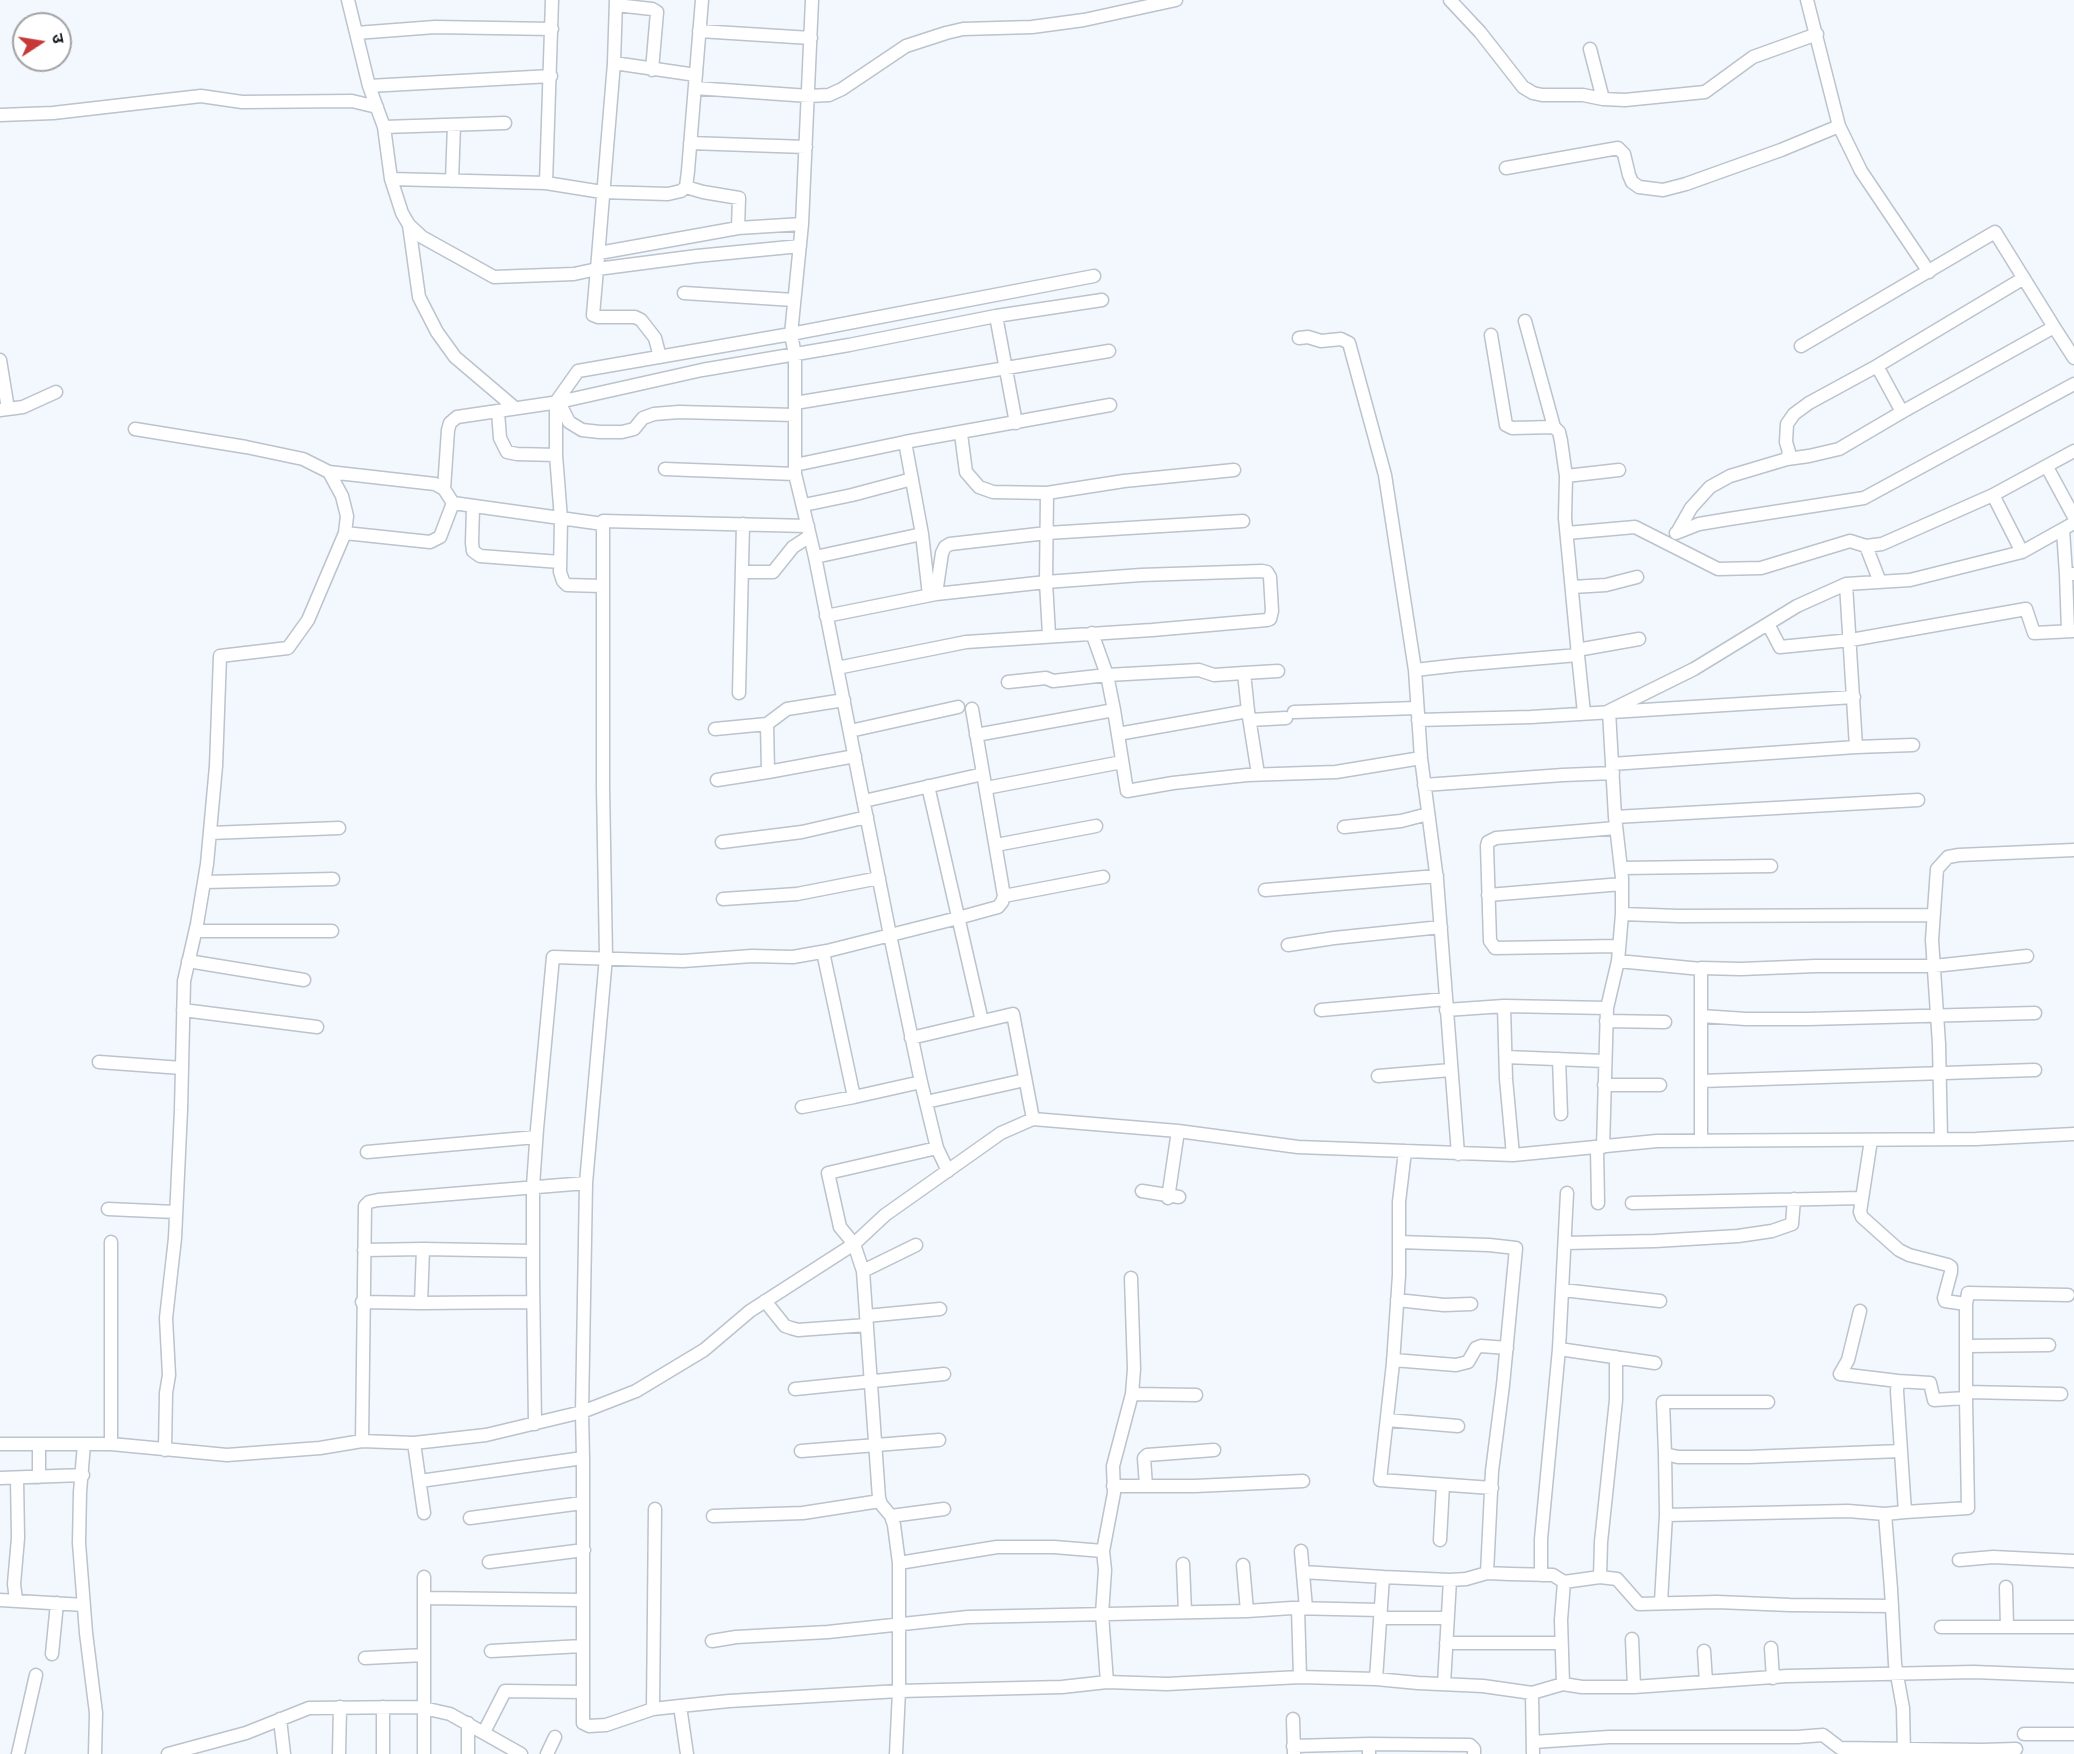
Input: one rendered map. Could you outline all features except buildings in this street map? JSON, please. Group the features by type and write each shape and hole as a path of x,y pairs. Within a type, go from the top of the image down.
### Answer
{"street":[{"path":"348,0 369,86 384,128 391,179 402,213 409,225 422,237 494,277 574,273 697,256 800,246"},
{"path":"546,183 552,0"},
{"path":"391,179 546,183 602,192 668,194 681,191 686,187 702,0"},
{"path":"812,0 807,147 791,334 795,355 795,469 815,557 921,1082 937,1148 948,1171"},
{"path":"695,88 809,96 829,94 842,89 906,46 946,33 963,29 1032,27 1084,20 1176,0"},
{"path":"1450,0 1480,32 1523,87 1542,95 1583,95 1625,100 1706,92 1753,57 1816,34"},
{"path":"1807,0 1839,126 1862,171 1929,272"},
{"path":"652,70 657,12 652,9 616,3 614,63 593,315 635,317 641,320 657,343 660,357"},
{"path":"356,33 435,27 552,29"},
{"path":"699,31 811,38"},
{"path":"1590,48 1604,99"},
{"path":"614,63 696,75"},
{"path":"369,86 551,76"},
{"path":"0,115 53,113 201,96 242,102 352,102 377,107"},
{"path":"384,128 505,123"},
{"path":"452,181 454,125"},
{"path":"1506,168 1618,148 1624,154 1632,182 1640,187 1662,190 1686,184 1770,154 1839,126"},
{"path":"690,143 807,147"},
{"path":"686,187 739,198 738,228"},
{"path":"599,253 738,228 802,224"},
{"path":"409,225 419,297 437,332 455,357 515,408"},
{"path":"1801,346 1995,232 2074,358"},
{"path":"602,586 567,585 561,577 561,519 556,455 558,402 578,371 791,334 1094,276"},
{"path":"1787,459 1789,452 1786,441 1787,424 1794,414 1809,403 1877,366 2024,278"},
{"path":"684,293 794,300"},
{"path":"444,489 448,430 450,423 457,417 558,402 702,370 795,355 996,316 1102,300"},
{"path":"996,316 1016,423"},
{"path":"1525,321 1554,427 1559,432 1561,441 1566,476 1567,533 1584,713"},
{"path":"1665,542 1678,531 1691,508 1710,487 1730,476 1787,459 1839,449 2054,327"},
{"path":"1491,335 1506,425 1512,428 1554,427"},
{"path":"1299,338 1321,341 1341,339 1345,340 1350,347 1385,475 1415,670 1421,758 1437,876 1458,1154"},
{"path":"558,402 569,422 582,430 622,432 634,429 643,418 654,414 795,409 1006,368 1109,351"},
{"path":"0,360 4,410 23,407 56,392"},
{"path":"1877,366 1902,412"},
{"path":"1678,531 1699,524 1864,498 2074,384"},
{"path":"665,469 795,469 905,442 961,434 1110,405"},
{"path":"498,412 500,438 507,452 556,455"},
{"path":"135,429 303,459 329,472 435,484 444,489 453,503 603,524"},
{"path":"961,434 966,472 979,488 993,492 1047,493 1124,481 1234,470"},
{"path":"905,442 933,595"},
{"path":"1567,533 1635,527 1718,569 1761,568 1850,541 1866,546 1882,544 1993,495 2074,451"},
{"path":"2047,467 2074,517"},
{"path":"1566,476 1619,470"},
{"path":"165,1450 166,1393 169,1375 166,1318 175,1238 184,981 204,882 210,833 216,766 220,656 288,648 308,620 345,533 347,516 342,496 329,472"},
{"path":"804,505 912,479"},
{"path":"1047,493 1046,582 1049,635"},
{"path":"1993,495 2022,552"},
{"path":"345,533 430,542 440,537 453,503"},
{"path":"473,507 473,551 480,556 560,561"},
{"path":"809,531 743,525 603,521 603,788 606,957 586,1183 582,1412 584,1458 582,1503 583,1723 589,1726 606,1725 653,1709 729,1701 899,1691 1062,1687 1107,1682 1167,1684 1300,1677 1483,1686 1532,1693 1563,1684 1582,1687 1634,1687 1773,1678 2018,1672 2074,1676"},
{"path":"933,595 942,553 950,544 1047,533 1243,521"},
{"path":"1608,711 1694,669 1797,606 1846,584 1910,580 2022,552 2074,523"},
{"path":"739,693 743,525"},
{"path":"1768,624 1780,647 1851,640 2026,609 2034,633 2071,631 2070,574 2063,530"},
{"path":"742,572 773,572 792,547 809,531"},
{"path":"815,557 922,534"},
{"path":"1866,546 1880,582"},
{"path":"826,616 933,595 1046,582 1141,575 1262,571 1267,572 1270,577 1272,611 1270,619 1267,620 966,642 837,668"},
{"path":"1572,586 1606,585 1637,577"},
{"path":"1846,584 1856,747"},
{"path":"1092,633 1107,675 1127,791 1173,783 1258,774 1336,772 1421,758"},
{"path":"1415,670 1578,652 1640,639"},
{"path":"1008,682 1046,678 1053,681 1107,675 1199,670 1214,675 1278,671"},
{"path":"1244,673 1258,774"},
{"path":"1118,734 1249,715 1584,713 1854,697"},
{"path":"715,729 767,724 787,709 844,700"},
{"path":"850,731 958,707"},
{"path":"535,1424 533,1186 553,957 683,961 752,956 793,957 827,951 998,907 1004,896 972,709"},
{"path":"976,735 1114,710"},
{"path":"1598,1203 1606,1015 1618,961 1622,914 1621,868 1608,711"},
{"path":"767,724 768,772"},
{"path":"1424,785 1563,775 1856,747 1913,745"},
{"path":"717,780 855,756"},
{"path":"986,788 1122,762"},
{"path":"864,801 983,774"},
{"path":"928,786 982,1021"},
{"path":"1618,946 1495,948 1490,941 1488,895 1487,846 1491,840 1616,822 1918,800"},
{"path":"1344,827 1401,821 1428,814"},
{"path":"722,842 802,832 867,818"},
{"path":"996,844 1096,826"},
{"path":"210,833 339,828"},
{"path":"1941,1139 1932,915 1937,869 1948,857 1959,855 2074,850"},
{"path":"1621,868 1771,866"},
{"path":"1265,890 1437,876"},
{"path":"723,899 797,894 879,878"},
{"path":"1004,896 1103,878"},
{"path":"204,882 333,879"},
{"path":"1488,895 1622,884"},
{"path":"1622,914 1679,916 1932,915"},
{"path":"1288,945 1441,927"},
{"path":"195,932 332,931"},
{"path":"827,951 823,952 854,1097"},
{"path":"1618,961 1701,969 1934,966 2027,956"},
{"path":"189,962 304,980"},
{"path":"1701,969 1701,1141"},
{"path":"1321,1010 1446,1004 1504,1006 1665,1022"},
{"path":"1504,1006 1506,1080 1513,1155"},
{"path":"183,1011 317,1027"},
{"path":"1701,1016 1808,1019 2035,1013"},
{"path":"912,1038 1013,1014 1033,1119"},
{"path":"1506,1057 1604,1061"},
{"path":"1559,1059 1561,1114"},
{"path":"99,1062 182,1068"},
{"path":"1378,1076 1451,1070"},
{"path":"1701,1082 2035,1070"},
{"path":"926,1102 1025,1080"},
{"path":"802,1107 921,1082"},
{"path":"1604,1085 1660,1085"},
{"path":"0,1444 111,1444 227,1455 320,1448 362,1442 414,1443 486,1435 582,1412 636,1391 704,1350 750,1311 854,1244 885,1215 1001,1133 1033,1119 1178,1131 1298,1147 1513,1155 1657,1141 1976,1139 2074,1134"},
{"path":"1142,1191 1172,1197 1178,1131"},
{"path":"367,1152 536,1137"},
{"path":"1871,1140 1860,1212 1862,1217 1899,1250 1909,1255 1948,1265 1951,1268 1944,1298 1948,1302 1966,1304"},
{"path":"896,1754 899,1691 899,1563 894,1525 891,1516 880,1501 863,1271 854,1244 840,1227 828,1173 937,1148"},
{"path":"1405,1151 1399,1202 1393,1360 1380,1480 1492,1488"},
{"path":"362,1442 363,1217 365,1206 369,1202 586,1183"},
{"path":"1541,1575 1541,1539 1559,1349 1567,1193"},
{"path":"1632,1203 1863,1198"},
{"path":"1564,1243 1655,1241 1772,1232 1792,1224 1794,1200"},
{"path":"108,1209 175,1212"},
{"path":"111,1242 111,1444"},
{"path":"1399,1242 1516,1248 1492,1471 1487,1574"},
{"path":"863,1271 916,1245"},
{"path":"421,1303 423,1249"},
{"path":"364,1250 533,1251"},
{"path":"1107,1682 1102,1614 1105,1570 1103,1551 1109,1524 1113,1466 1132,1394 1134,1369 1131,1278"},
{"path":"1563,1290 1660,1301"},
{"path":"1666,1515 1848,1511 1885,1514 1968,1509 1966,1304 1968,1293 2068,1295"},
{"path":"1397,1300 1444,1305 1471,1304"},
{"path":"765,1301 785,1326 798,1330 940,1310"},
{"path":"362,1302 533,1302"},
{"path":"1860,1311 1848,1360 1840,1374 1930,1383 1934,1400 1966,1395 2061,1394"},
{"path":"1967,1346 2049,1345"},
{"path":"1393,1360 1456,1365 1468,1362 1476,1348 1507,1348"},
{"path":"1559,1349 1655,1362"},
{"path":"1600,1577 1616,1400 1616,1357"},
{"path":"795,1389 944,1374"},
{"path":"1898,1381 1905,1512"},
{"path":"1132,1394 1196,1395"},
{"path":"1661,1602 1666,1515 1663,1402 1768,1401"},
{"path":"1387,1420 1458,1426"},
{"path":"801,1451 939,1440"},
{"path":"414,1443 424,1513"},
{"path":"39,1444 39,1477"},
{"path":"84,1444 79,1543 96,1713 95,1754"},
{"path":"1146,1486 1144,1458 1147,1455 1214,1450"},
{"path":"1665,1454 1678,1457 1748,1457 1901,1451"},
{"path":"420,1481 584,1458"},
{"path":"0,1478 83,1476"},
{"path":"16,1600 14,1584 18,1538 17,1478"},
{"path":"1113,1486 1195,1486 1303,1481"},
{"path":"1440,1540 1443,1485"},
{"path":"713,1516 802,1513 880,1501"},
{"path":"470,1518 582,1503"},
{"path":"653,1709 655,1509"},
{"path":"891,1516 944,1509"},
{"path":"1885,1514 1896,1674 1903,1708 1904,1751"},
{"path":"899,1563 997,1547 1054,1547 1103,1551"},
{"path":"489,1562 584,1550"},
{"path":"1300,1677 1303,1572 1301,1551"},
{"path":"1959,1560 2004,1557 2074,1561"},
{"path":"1183,1564 1185,1612"},
{"path":"1244,1565 1247,1611"},
{"path":"1303,1572 1450,1580 1487,1574 1553,1575 1564,1582 1600,1577 1617,1579 1639,1604 1661,1602 1892,1606"},
{"path":"424,1577 424,1754"},
{"path":"1376,1679 1383,1578"},
{"path":"1444,1684 1450,1580"},
{"path":"1563,1684 1561,1643 1564,1582"},
{"path":"2006,1587 2007,1627"},
{"path":"425,1598 583,1600"},
{"path":"0,1600 84,1605"},
{"path":"52,1654 57,1603"},
{"path":"712,1641 968,1617 1302,1608 1447,1618"},
{"path":"1941,1627 2074,1627"},
{"path":"1632,1639 1634,1687"},
{"path":"1446,1642 1527,1645 1561,1643"},
{"path":"491,1651 582,1647"},
{"path":"1771,1648 1773,1678"},
{"path":"1704,1651 1706,1682"},
{"path":"365,1658 424,1656"},
{"path":"18,1754 36,1675"},
{"path":"484,1732 505,1691 583,1692"},
{"path":"1532,1693 1533,1748 1609,1737 1823,1735 1830,1748 1981,1752 2016,1749"},
{"path":"339,1754 340,1707"},
{"path":"383,1707 383,1754"},
{"path":"168,1754 246,1732 309,1708 383,1707 423,1708 450,1714 521,1754"},
{"path":"680,1707 687,1754"},
{"path":"280,1719 284,1754"},
{"path":"1293,1719 1294,1750 1470,1745 1474,1749 1474,1754"},
{"path":"468,1723 468,1754"},
{"path":"2024,1734 2074,1734"},
{"path":"547,1754 555,1737"}]}
